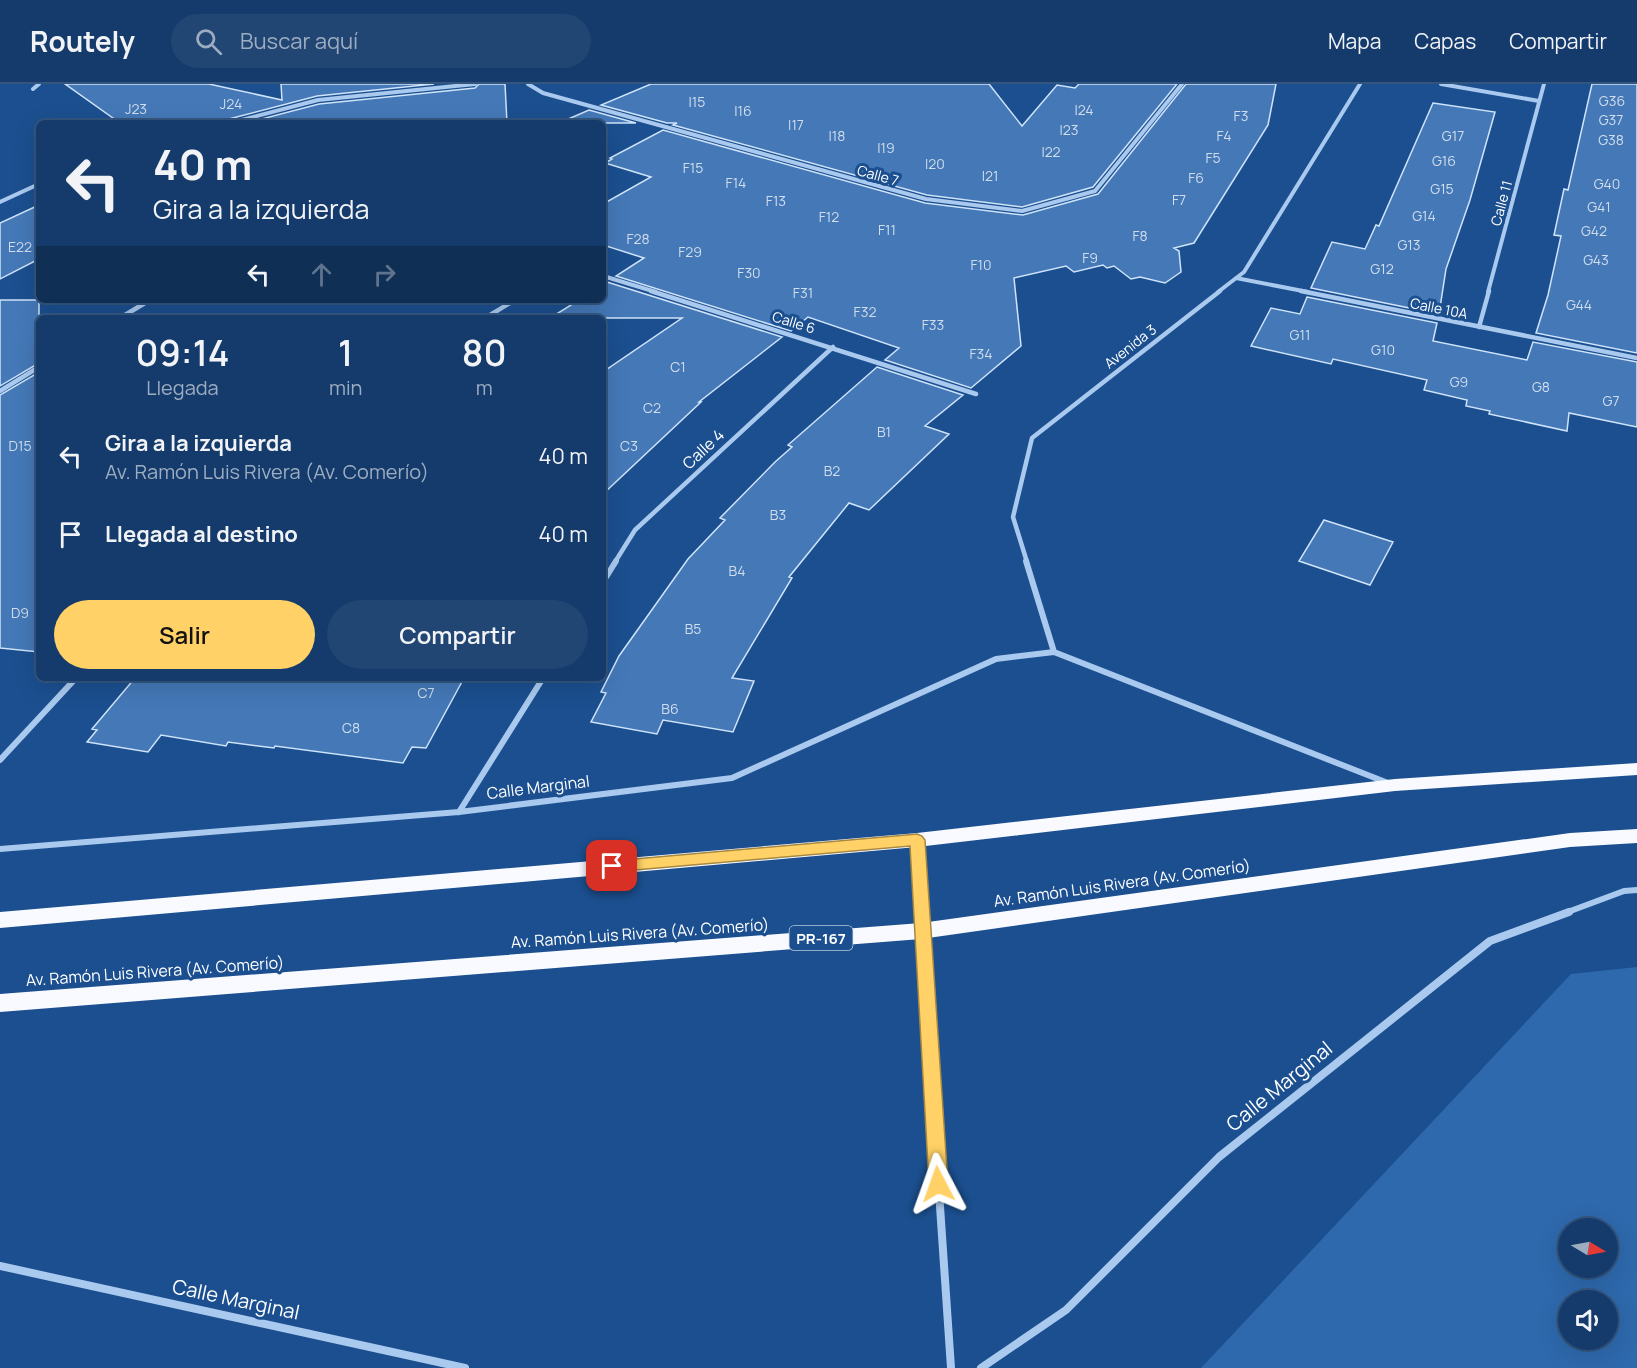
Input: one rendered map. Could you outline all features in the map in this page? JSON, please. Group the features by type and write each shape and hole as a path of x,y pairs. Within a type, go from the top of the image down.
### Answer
{"highway":[{"path":"0,920 917,840 1395,785 1637,769"},
{"name":"Av. Ramón Luis Rivera (Av. Comerío)","path":"0,1003 921,930 1570,840 1637,836"}],"street":[{"path":"33,89 39,84"},
{"path":"241,120 318,100 474,84"},
{"name":"Calle 7","path":"528,84 543,93 926,200 1022,211 1095,191 1182,84"},
{"name":"Avenida 3","path":"1054,652 1013,517 1032,438 1244,272 1360,84"},
{"path":"1441,84 1539,101"},
{"name":"Calle 11","path":"1479,327 1544,84"},
{"path":"0,202 36,185"},
{"name":"Calle 6","path":"606,277 976,394"},
{"name":"Calle 10A","path":"1236,278 1637,358"},
{"path":"125,315 145,303"},
{"path":"490,315 510,303"},
{"name":"Calle 4","path":"606,577 635,530 833,347"},
{"path":"0,391 36,369"},
{"path":"1054,652 1395,785"},
{"name":"Calle Marginal","path":"0,849 459,812 732,778 996,659 1054,652"},
{"path":"0,760 73,681"},
{"path":"459,812 541,681"},
{"path":"917,840 951,1368"},
{"name":"Calle Marginal","path":"981,1368 1066,1310 1219,1157 1490,941 1624,891 1637,890"},
{"name":"Calle Marginal","path":"0,1266 465,1368"}],"shaded area":[{"path":"1637,967 1637,1368 1201,1368 1571,974"}],"building":[{"path":"65,84 209,84 282,100 281,84 434,84 317,96 228,120 116,120"},
{"path":"479,84 505,84 507,120 258,120 319,104 475,88"},
{"path":"651,84 989,84 1022,126 1057,85 1075,88 1079,84 1177,84 1093,187 1022,207 927,195 673,125 677,123 667,123 601,105"},
{"path":"1186,84 1276,84 1268,125 1194,243 1174,248 1179,251 1181,272 1165,283 1140,277 1131,279 1114,266 1107,268 1103,265 1074,272 1066,266 1014,278 1021,346 971,388 885,360 899,348 808,317 791,331 616,276 644,258 606,246 606,202 651,177 606,162 612,159 610,158 663,130 925,203 1023,215 1098,194"},
{"path":"1592,84 1637,84 1637,353 1536,333 1548,295 1561,236 1554,235 1564,189 1568,190"},
{"path":"1433,103 1495,112 1470,200 1446,269 1439,314 1311,288 1332,242 1365,249 1376,225 1379,226"},
{"path":"589,110 636,123 606,123 606,120 566,120"},
{"path":"36,206 36,261 0,279 0,223"},
{"path":"606,282 782,337 699,402 701,402 606,491 606,370 682,318 555,315 574,303 606,303"},
{"path":"1307,297 1437,323 1433,341 1527,360 1533,342 1637,362 1637,427 1569,413 1567,431 1489,414 1490,411 1466,406 1467,400 1424,390 1427,380 1333,359 1331,364 1251,346 1271,308 1300,314"},
{"path":"0,300 36,300 36,303 39,303 39,315 36,315 36,365 0,386"},
{"path":"877,367 963,395 925,426 949,434 869,510 849,503 789,577 792,578 732,678 754,681 733,732 663,720 657,734 591,722 606,693 601,692 619,656 688,559 725,520 720,518 792,447 788,445"},
{"path":"36,374 36,652 0,648 0,395"},
{"path":"1324,520 1393,542 1370,585 1299,561"},
{"path":"132,681 462,681 426,748 412,747 403,763 275,746 274,748 228,742 226,746 161,735 148,752 87,742 97,730 92,729"}],"route":[{"path":"612,866 917,840 938,1184"}]}
